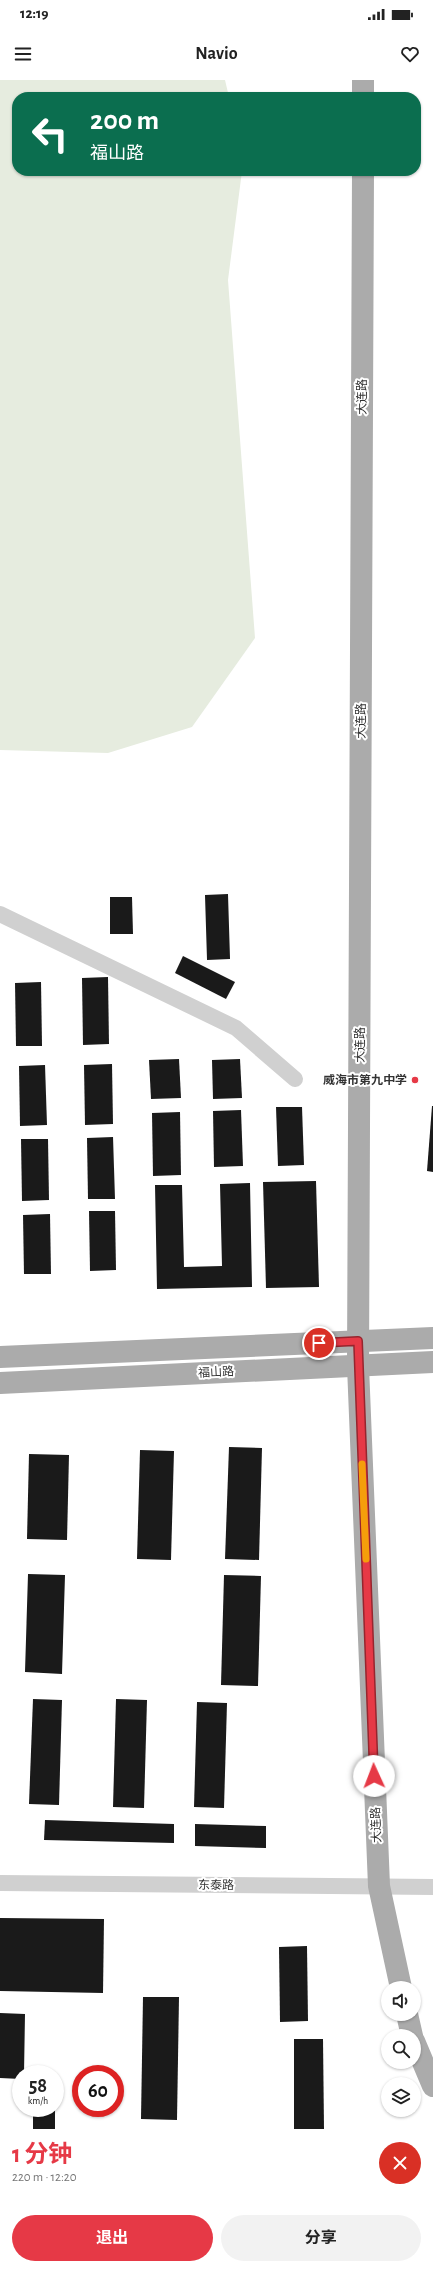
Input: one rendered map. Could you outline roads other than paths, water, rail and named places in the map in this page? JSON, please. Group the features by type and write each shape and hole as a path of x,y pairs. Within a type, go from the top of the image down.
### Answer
{"main road":[{"path":"363,80 363,92"},
{"name":"大连路","path":"363,176 358,1366 379,1886 399,1981"},
{"name":"福山路","path":"0,1357 433,1338"},
{"name":"福山路","path":"0,1383 433,1362"},
{"path":"421,2058 433,2086"}],"street":[{"path":"0,914 236,1028 296,1079"},
{"name":"东泰路","path":"0,1883 433,1886"}],"place":[{"name":"威海市第九中学","path":"415,1080"}]}
